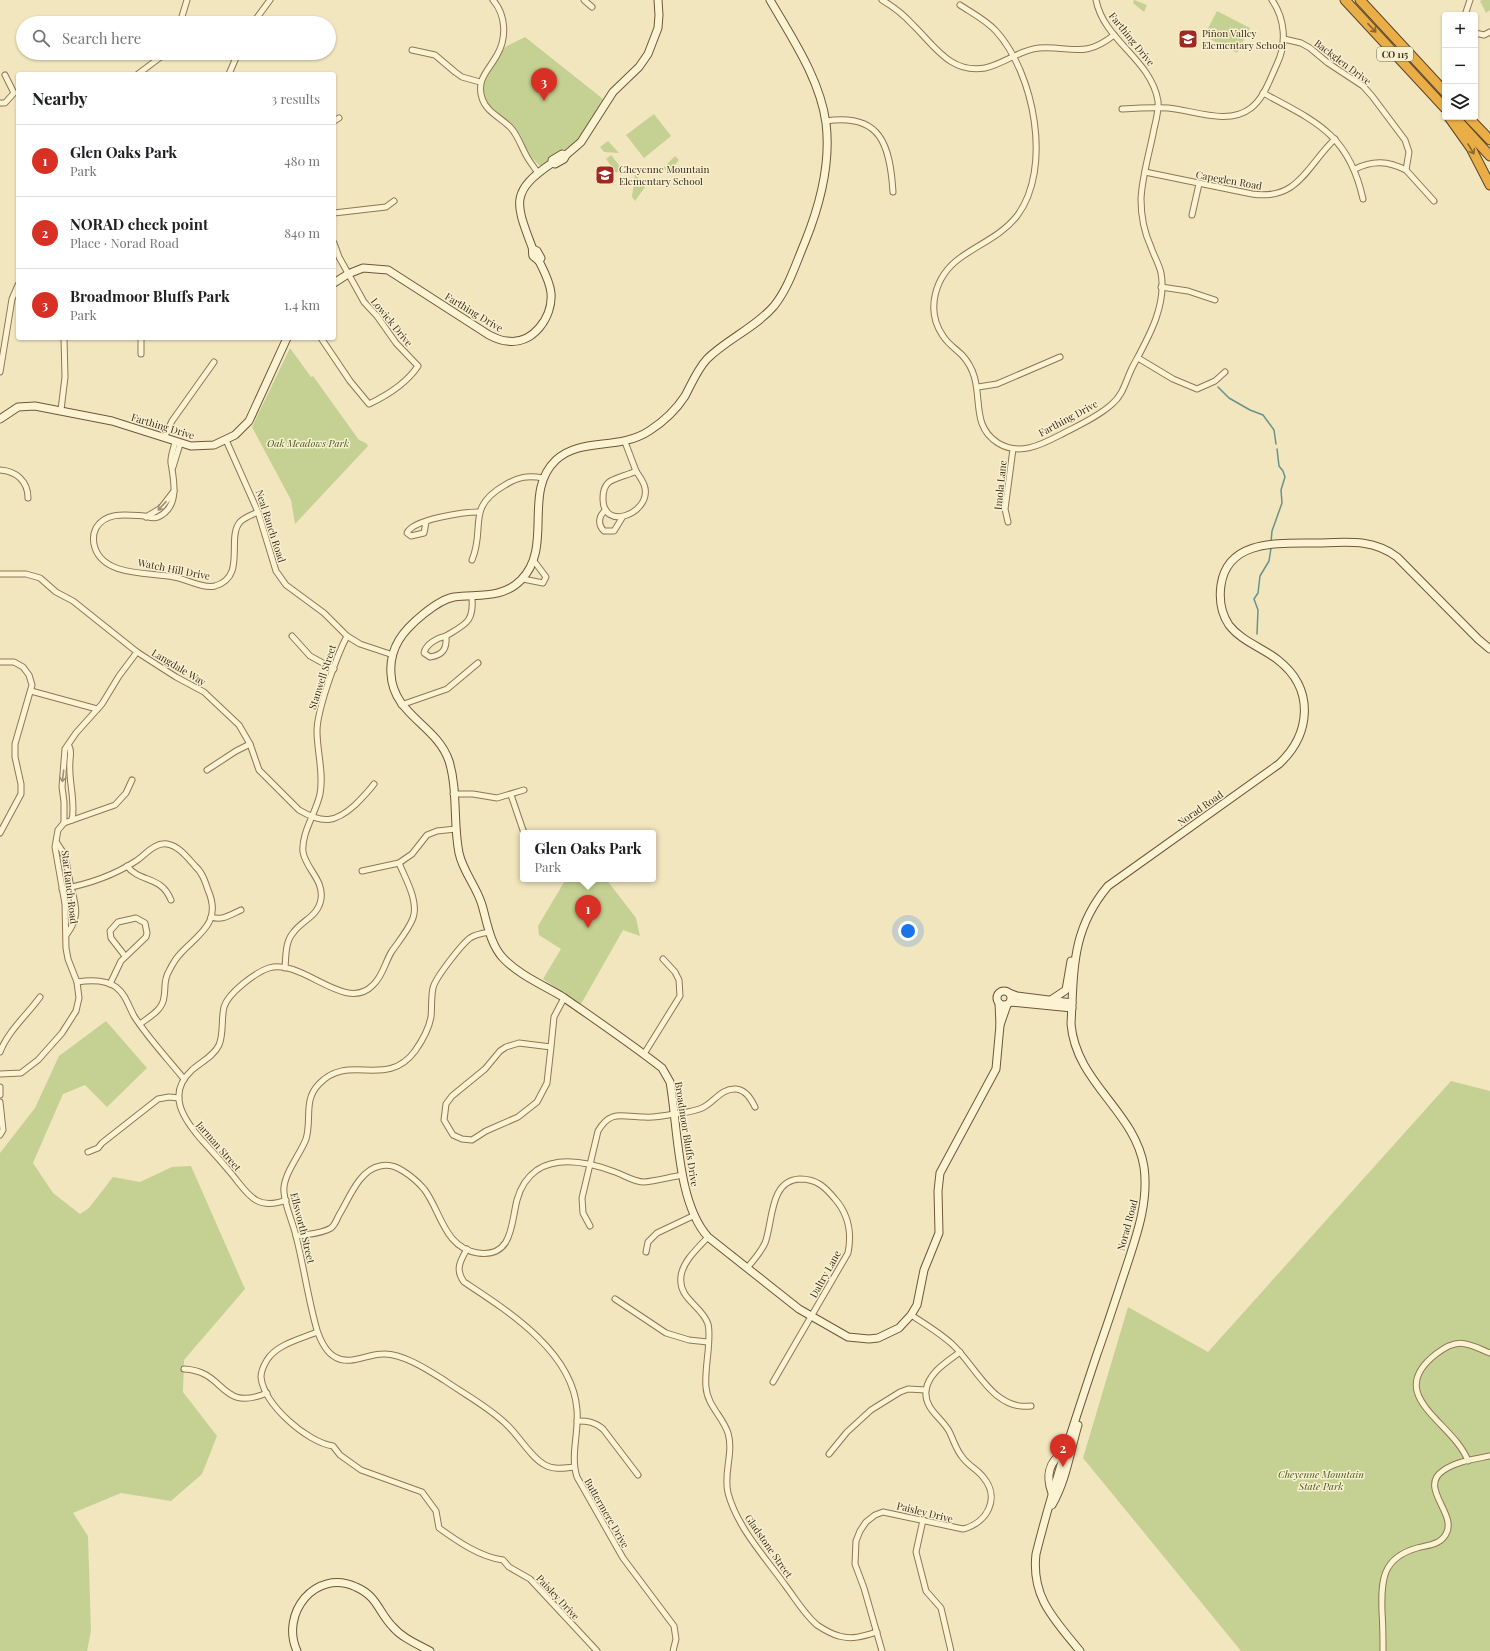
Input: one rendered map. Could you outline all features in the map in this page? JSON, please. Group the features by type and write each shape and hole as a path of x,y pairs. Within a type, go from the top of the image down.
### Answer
{"highway":[{"name":"CO 115","path":"1345,0 1442,105"},
{"name":"CO 115","path":"1360,0 1442,89"},
{"path":"1424,86 1442,108"},
{"path":"1451,120 1471,148 1490,185"},
{"path":"1457,120 1490,156"},
{"path":"1473,120 1490,136"},
{"path":"1473,120 1490,140"}],"street":[{"path":"182,16 187,0"},
{"path":"258,16 270,0"},
{"path":"493,0 503,21 503,41 497,56 483,74 480,82 482,99 485,105 515,133 528,159 538,173"},
{"path":"584,0 592,7"},
{"name":"Farthing Drive","path":"336,282 348,274 370,268 388,270 489,335 507,342 516,341 537,330 547,318 550,309 550,286 539,261 534,256 533,249 523,226 519,203 522,191 524,186 556,158 562,154 566,155 581,142 613,92 639,67 648,54 658,28 658,0"},
{"name":"Broadmoor Bluffs Drive","path":"770,0 806,65 826,121 826,154 820,199 812,224 781,295 762,318 709,358 697,372 681,401 672,413 646,433 625,442 583,447 572,450 555,461 543,478 539,494 534,561 523,579 504,592 487,596 453,598 437,604 402,635 393,655 391,680 396,697 401,705 429,730 445,752 449,762 461,862 480,898 490,932 498,950 507,961 564,998 662,1068 670,1082 687,1195 702,1230 708,1237 799,1309 848,1337 869,1339 889,1334 899,1328 911,1315 920,1296 924,1270 939,1233 938,1191 940,1173 996,1069 1000,1025 999,1003"},
{"path":"882,0 909,20 941,55 958,66 971,68 985,68 1027,50 1040,48 1089,50 1100,46 1114,35"},
{"name":"Farthing Drive","path":"1013,450 1030,448 1045,443 1106,409 1122,392 1147,342 1155,321 1161,287 1159,268 1147,237 1143,221 1142,189 1158,107 1156,92 1148,75 1114,35 1102,17 1096,0"},
{"path":"1122,109 1158,107 1230,116 1242,113 1251,107 1263,93 1279,60 1284,39 1280,16 1272,0"},
{"path":"1466,12 1470,0"},
{"path":"960,5 996,30 1012,57 1028,93 1036,131 1036,163 1030,192 1022,207 1006,228 991,240 958,260 947,269 939,283 935,298 934,313 940,332 945,340 970,365 978,387 979,414 984,428 998,443 1013,450"},
{"path":"1478,34 1484,35 1490,32"},
{"name":"Backglen Drive","path":"1284,39 1301,43 1310,48 1328,63 1363,86 1405,140 1408,152 1406,170"},
{"path":"412,50 436,56 458,75 480,82"},
{"path":"141,72 157,60"},
{"path":"229,72 235,60"},
{"path":"0,103 5,103 14,93 5,75"},
{"path":"1263,93 1319,125 1335,139 1346,153 1355,169 1363,199"},
{"path":"826,121 840,119 857,121 870,127 879,136 886,147 891,160 893,192"},
{"name":"Capeglen Road","path":"1145,172 1260,195 1280,192 1292,187 1303,179 1320,154 1335,139"},
{"path":"1355,169 1380,162 1393,164 1406,170 1434,202"},
{"path":"1192,216 1199,184"},
{"path":"336,213 386,207 394,201"},
{"name":"Lowick Drive","path":"322,340 350,381 369,404 389,394 413,374 418,366 396,343 377,316 364,302 348,274 336,247"},
{"path":"1161,287 1188,291 1215,300"},
{"path":"0,372 12,299 16,290"},
{"path":"61,410 65,377 64,340"},
{"path":"141,340 141,354"},
{"name":"Farthing Drive","path":"1,416 18,407 26,405 61,410 112,420 177,443 202,447 226,440 239,432 249,421 286,340"},
{"path":"978,387 997,384 1060,358"},
{"path":"1138,358 1173,379 1197,388 1215,381 1225,372"},
{"path":"164,438 172,421 214,362"},
{"name":"Neal Ranch Road","path":"226,440 258,512 273,563 280,578 293,592 324,612 347,636 360,644 393,655"},
{"path":"606,510 600,517 600,523 604,531 614,531 622,518 631,514 645,497 645,488 636,471 625,442"},
{"name":"Watch Hill Drive","path":"177,443 171,463 173,467 173,501 166,511 156,517 118,515 103,521 96,528 94,535 97,552 102,559 117,569 174,577 206,586 215,586 222,582 233,569 236,529 240,522 246,517 258,512"},
{"name":"Imola Lane","path":"1008,522 1005,509 1013,450"},
{"path":"0,470 10,471 22,480 28,489 28,498"},
{"path":"622,518 615,516 606,510 603,496 607,484 614,479 636,471"},
{"path":"472,560 476,551 479,512 489,496 516,479 529,476 543,478"},
{"path":"426,522 463,512 479,512"},
{"name":"Norad Road","path":"1080,1651 1049,1613 1039,1593 1034,1568 1043,1525 1064,1452 1138,1230 1145,1195 1145,1178 1144,1166 1134,1137 1119,1113 1091,1078 1078,1053 1072,1035 1072,1005 1076,946 1088,914 1108,886 1279,764 1288,755 1301,734 1305,709 1303,694 1297,681 1279,660 1236,633 1229,624 1221,605 1222,581 1227,568 1244,551 1271,544 1362,542 1384,549 1403,562 1478,639 1490,649"},
{"path":"523,579 543,583 546,577 534,561"},
{"name":"Langdale Way","path":"0,574 26,574 40,578 56,592 73,601 137,652 176,677 204,692 240,725 250,744 259,770 299,810 312,817 328,820 343,815 368,792 374,784"},
{"path":"446,636 446,646 441,654 430,657 424,653 428,646 441,637 446,636 467,624 472,611 472,597"},
{"path":"292,636 310,656 334,669"},
{"name":"Stanwell Street","path":"285,968 288,944 292,934 312,917 319,908 321,898 319,882 306,861 303,853 303,843 320,795 321,784 317,731 319,716 334,669 347,636"},
{"name":"Star Ranch Road","path":"0,1074 21,1073 38,1060 62,1033 76,1010 79,998 78,988 68,959 62,889 55,847 57,843 58,830 64,823 62,787 64,774 63,760 65,749 69,746 76,733 97,709 137,652"},
{"path":"0,662 14,662 23,667 31,679 31,691 15,744 15,757 21,784 21,794 0,833"},
{"path":"401,705 447,688 478,663"},
{"path":"31,691 97,709"},
{"path":"207,770 230,754 250,744"},
{"path":"69,746 72,752 70,762 72,820"},
{"path":"64,823 115,805 126,793 132,780"},
{"path":"453,794 480,795 497,798 524,790"},
{"path":"511,795 523,830"},
{"path":"64,802 72,801"},
{"path":"362,871 399,863 412,854 427,834 437,831 456,829"},
{"name":"Star Ranch Road","path":"57,843 66,857 71,887 76,902 71,928 67,934"},
{"path":"62,889 95,882 128,866 159,845 165,843 178,848 197,868 202,876 212,899 211,917 202,933 179,955 168,972 164,983 165,997 161,1006 140,1024"},
{"path":"77,982 94,981 110,984 124,996 140,1024 184,1079 218,1047 221,1038 225,1006 233,992 269,968 293,969 345,993 361,992 374,985 413,918 413,900 399,863"},
{"path":"128,866 137,875 156,882 171,900"},
{"path":"211,917 217,919 225,918 241,910"},
{"path":"110,984 121,961 146,937 147,932 145,923 136,918 118,922 110,931 111,938 125,956"},
{"name":"Ellsworth Street","path":"490,932 470,938 439,975 433,986 431,1019 416,1050 405,1062 394,1068 379,1071 350,1069 337,1071 326,1077 316,1086 310,1096 308,1107 307,1137 285,1180 284,1192 296,1236 317,1332 329,1353 341,1360 347,1361 390,1354 423,1367 494,1413 507,1424 542,1464 558,1469 574,1467"},
{"path":"1051,1000 1066,990 1076,946"},
{"path":"644,1054 680,996 679,980 675,972 663,959"},
{"path":"1002,991 1017,996 1051,1000 1072,1005 999,1003 997,997 998,993 1002,991"},
{"path":"1009,993 1011,997 1009,1003"},
{"path":"0,1052 3,1044 18,1023 40,997"},
{"path":"551,1047 519,1044 506,1047 500,1051 485,1069 452,1096 446,1104 443,1115 444,1120 453,1135 462,1139 472,1140 486,1131 528,1110 537,1102 547,1083 551,1047 554,1017 564,998"},
{"name":"Broadmoor Bluffs Drive","path":"1000,1025 1009,1003"},
{"name":"Jarman Street","path":"184,1079 179,1098 181,1110 186,1122 231,1173 245,1193 255,1200 267,1203 276,1204 286,1200"},
{"path":"0,1087 0,1095"},
{"path":"590,1226 583,1213 582,1206 590,1164 598,1131 603,1123 611,1117 622,1115 643,1118 675,1114 705,1106 728,1090 737,1089 750,1097 755,1107"},
{"path":"88,1152 98,1148 102,1143 158,1099 169,1097 179,1098"},
{"path":"0,1102 3,1130 0,1135"},
{"path":"296,1236 323,1232 332,1227 362,1177 371,1169 380,1166 390,1166 400,1169 412,1178 423,1188 431,1200 444,1229 453,1240 467,1249 478,1253 490,1252 499,1249 508,1241 513,1227 517,1199 528,1178 537,1170 562,1162 574,1162 590,1164 643,1182 683,1175"},
{"name":"Daltry Lane","path":"747,1268 764,1244 774,1202 779,1192 787,1184 797,1179 808,1179 825,1187 845,1213 849,1228 850,1242 844,1261 772,1382"},
{"path":"646,1252 648,1242 657,1233 695,1215"},
{"name":"Gladstone Street","path":"708,1237 687,1262 680,1277 685,1298 702,1313 708,1324 706,1392 729,1438 730,1451 726,1477 728,1492 749,1536 806,1612 817,1624 838,1636 848,1638 860,1638 877,1632"},
{"name":"Buttermere Drive","path":"467,1249 458,1266 460,1277 464,1282 501,1306 527,1327 557,1360 570,1382 575,1398 577,1421 574,1467 582,1487 623,1558 674,1626 676,1639 673,1651"},
{"path":"615,1299 666,1332 680,1338 708,1342"},
{"path":"911,1315 951,1342 1000,1399 1023,1407 1031,1406"},
{"path":"184,1369 203,1372 211,1377 231,1396 241,1399 253,1399 267,1393 261,1377 263,1368 271,1355 281,1348 317,1332"},
{"path":"1468,1461 1460,1444 1422,1404 1416,1382 1422,1368 1447,1347 1459,1343 1472,1344 1490,1353"},
{"path":"829,1454 847,1432 871,1410 900,1392 908,1390 926,1390 935,1372 960,1352"},
{"name":"Norad Road","path":"1043,1525 1061,1489 1061,1480 1068,1465 1091,1372"},
{"name":"Paisley Drive","path":"882,1651 855,1564 856,1541 866,1522 875,1515 883,1512 955,1528 974,1526 982,1520 988,1511 991,1494 983,1477 963,1458 956,1448 950,1432 932,1411 927,1403 926,1390"},
{"name":"Paisley Drive","path":"267,1393 294,1427 322,1444 334,1446 340,1455 361,1470 422,1492 436,1511 438,1528 493,1559 504,1560 509,1567 530,1579 596,1651"},
{"path":"577,1421 587,1420 596,1423 603,1429 638,1475"},
{"path":"1383,1651 1382,1589 1386,1570 1399,1555 1439,1542 1446,1534 1448,1521 1436,1495 1436,1480 1443,1470 1468,1461 1490,1456"},
{"path":"923,1520 916,1552 926,1591 940,1608 951,1651"},
{"path":"297,1651 292,1634 292,1622 300,1604 314,1589 328,1584 340,1583 354,1586 367,1592 374,1598 389,1622 398,1632 430,1651"}],"green space":[{"path":"1134,0 1147,5 1144,12 1133,3"},
{"path":"1490,0 1490,10 1486,13 1480,1"},
{"path":"1217,11 1250,28 1237,53 1204,36"},
{"path":"525,37 603,99 585,131 576,142 540,166 531,157 515,128 490,107 483,93 484,79 505,47"},
{"path":"654,114 671,136 644,158 626,135"},
{"path":"608,141 619,153 604,152 600,147"},
{"path":"611,155 622,169 616,173 606,159"},
{"path":"675,156 679,160 668,173 663,168"},
{"path":"635,174 645,187 635,201 632,197"},
{"name":"Oak Meadows Park","path":"290,348 311,377 313,376 359,440 366,443 368,446 295,524 291,500 252,427"},
{"path":"564,882 608,882 636,918 640,936 623,930 581,1004 543,979 561,949 539,935 538,926"},
{"path":"106,1021 147,1068 107,1107 85,1085 63,1094 33,1163 53,1193 80,1214 89,1208 113,1177 140,1182 172,1167 191,1166 245,1289 184,1360 183,1392 217,1436 202,1474 171,1501 121,1493 73,1513 88,1536 91,1631 87,1651 0,1651 0,1153 35,1108 59,1056"},
{"name":"Cheyenne Mountain State Park","path":"1451,1081 1490,1091 1490,1651 1241,1651 1083,1458 1128,1307 1208,1352"}],"waterway":[{"path":"1218,387 1229,398 1250,410 1263,415 1274,430 1276,444"},
{"path":"1271,542 1272,531 1282,503 1281,490 1285,477 1279,466 1277,449"},
{"path":"1257,634 1258,610 1254,599 1258,593 1260,576 1269,561 1271,548"}],"place":[{"name":"Piñon Valley Elementary School","path":"1188,39"},
{"name":"Broadmoor Bluffs Park","path":"544,101"},
{"name":"Cheyenne Mountain Elementary School","path":"605,175"},
{"name":"Glen Oaks Park","path":"588,928"},
{"name":"NORAD check point","path":"1063,1467"}]}
